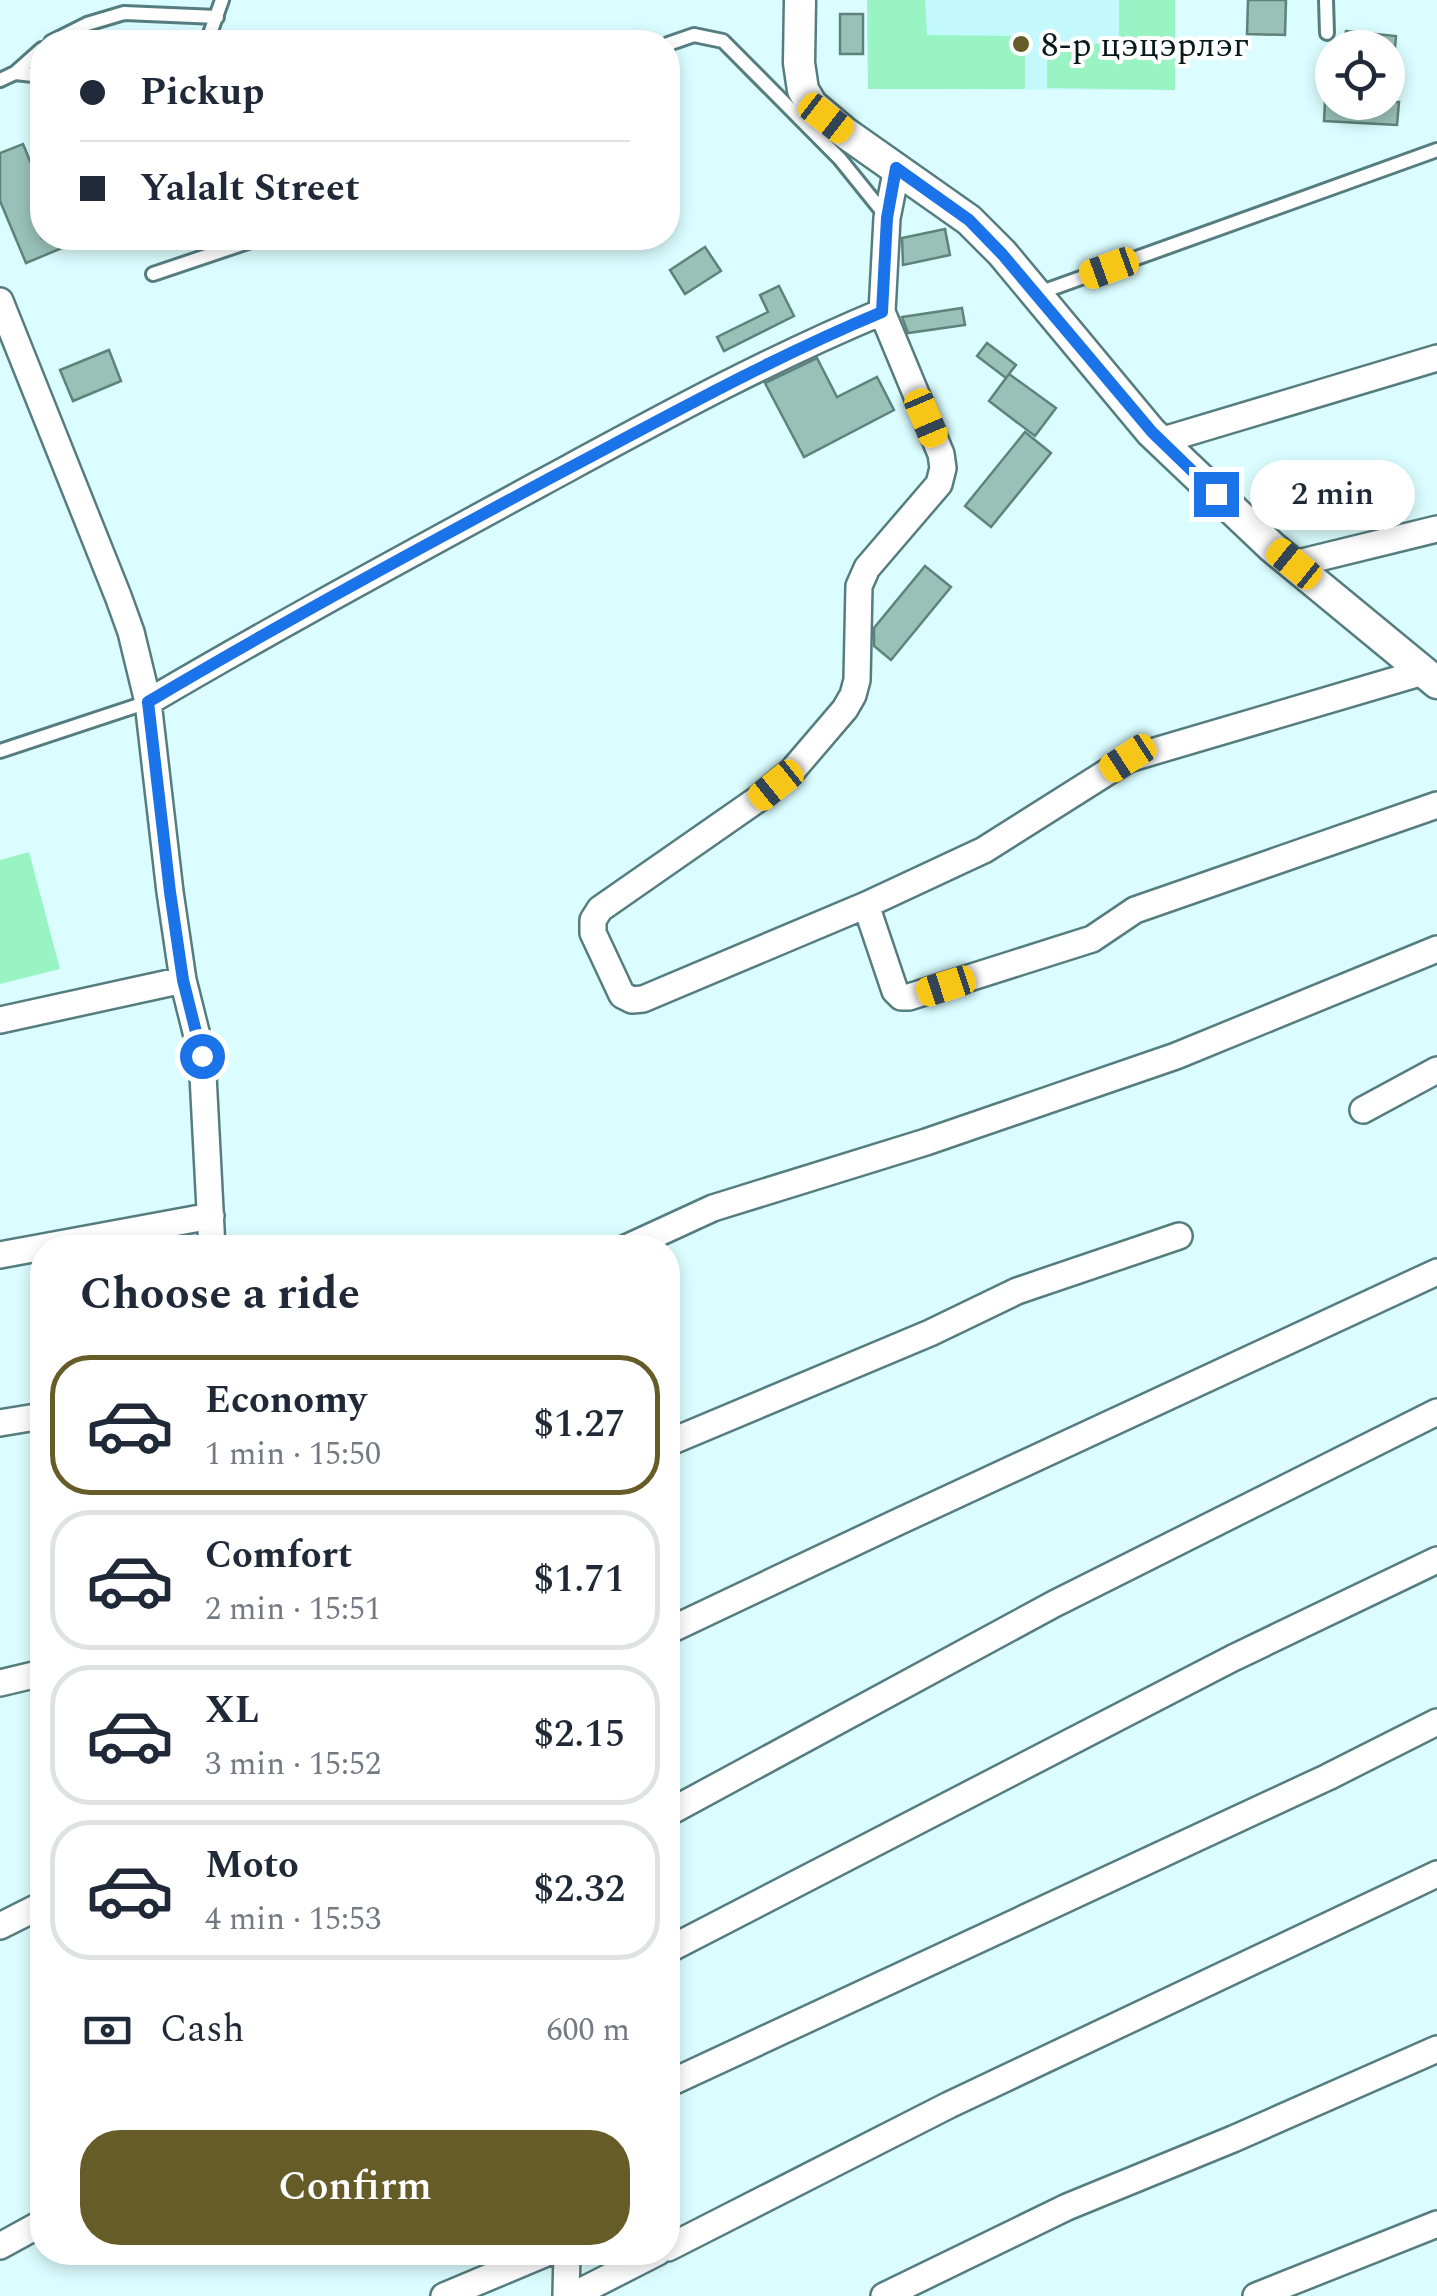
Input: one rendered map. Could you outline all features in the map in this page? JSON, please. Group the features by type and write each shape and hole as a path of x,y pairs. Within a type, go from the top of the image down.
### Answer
{"street":[{"path":"800,0 798,63 803,90 812,105 969,220 1160,441 1294,564 1433,680"},
{"path":"896,168 887,218 882,312 941,454 939,484 867,568 859,586 857,680 854,696 845,710 792,771 600,910 593,920 593,933 622,995 632,1000 643,999 866,905 984,850 1128,758 1433,680"},
{"path":"0,301 132,632 148,702 183,980 202,1056 212,1235"},
{"path":"148,702 630,435 829,334 882,312"},
{"path":"1160,441 1437,358"},
{"path":"1294,564 1437,529"},
{"path":"866,905 895,991 900,997 909,997 1092,939 1135,910 1437,805"},
{"path":"654,1235 713,1208 926,1142 1176,1056 1437,948"},
{"path":"0,1020 183,980"},
{"path":"1363,1110 1437,1070"},
{"path":"111,1235 211,1216"},
{"path":"680,1439 1017,1292 1179,1236"},
{"path":"0,1256 30,1250"},
{"path":"680,1625 1437,1272"},
{"path":"680,1807 1054,1604 1437,1412"},
{"path":"0,1422 30,1418"},
{"path":"680,1944 1234,1658 1437,1560"},
{"path":"0,1684 30,1676"},
{"path":"680,2078 1437,1722"},
{"path":"680,2242 949,2105 1437,1874"},
{"path":"0,1926 30,1911"},
{"path":"884,2296 1066,2206 1233,2139 1437,2049"},
{"path":"1256,2296 1437,2224"},
{"path":"0,2246 30,2230"},
{"path":"444,2296 518,2265"},
{"path":"568,2265 569,2296 632,2265"}],"lane":[{"path":"212,30 222,0"},
{"path":"1326,0 1327,30"},
{"path":"76,30 124,13 217,17"},
{"path":"680,39 694,34 724,41 840,159 887,218"},
{"path":"0,80 16,73 30,60"},
{"path":"16,73 30,75"},
{"path":"1036,294 1437,150"},
{"path":"153,274 224,250"},
{"path":"0,752 148,702"}],"shaded area":[{"name":"8-р цэцэрлэг","path":"867,0 1174,0 1175,90 868,89"}],"green space":[{"path":"867,0 925,0 927,35 1025,36 1025,89 868,89"},
{"path":"1119,0 1175,0 1175,90 1047,88 1047,43 1119,44"},
{"path":"29,852 60,969 0,984 0,860"}],"building":[{"path":"1248,0 1286,0 1285,35 1247,34"},
{"path":"840,14 863,14 863,54 840,54"},
{"path":"1324,120 1397,120 1397,125"},
{"path":"23,144 30,161 30,250 57,250 26,263 0,201 0,153"},
{"path":"945,229 950,255 903,265 902,238"},
{"path":"705,247 721,271 685,294 670,270"},
{"path":"779,286 794,316 724,351 717,337 768,312 760,295"},
{"path":"962,308 965,325 908,333 902,317"},
{"path":"987,343 1016,365 1006,378 977,356"},
{"path":"109,350 121,381 73,401 60,370"},
{"path":"817,358 837,397 877,377 894,410 804,457 765,383"},
{"path":"1009,374 1056,408 1035,436 989,401"},
{"path":"1025,432 1051,453 991,527 965,506"},
{"path":"925,566 951,587 891,660 874,646 874,628"}],"place":[{"name":"8-р цэцэрлэг","path":"1021,44"}],"route":[{"path":"202,1056 183,980 148,702 630,435 829,334 882,312 887,218 896,168 969,220 1152,432 1216,494"}]}
